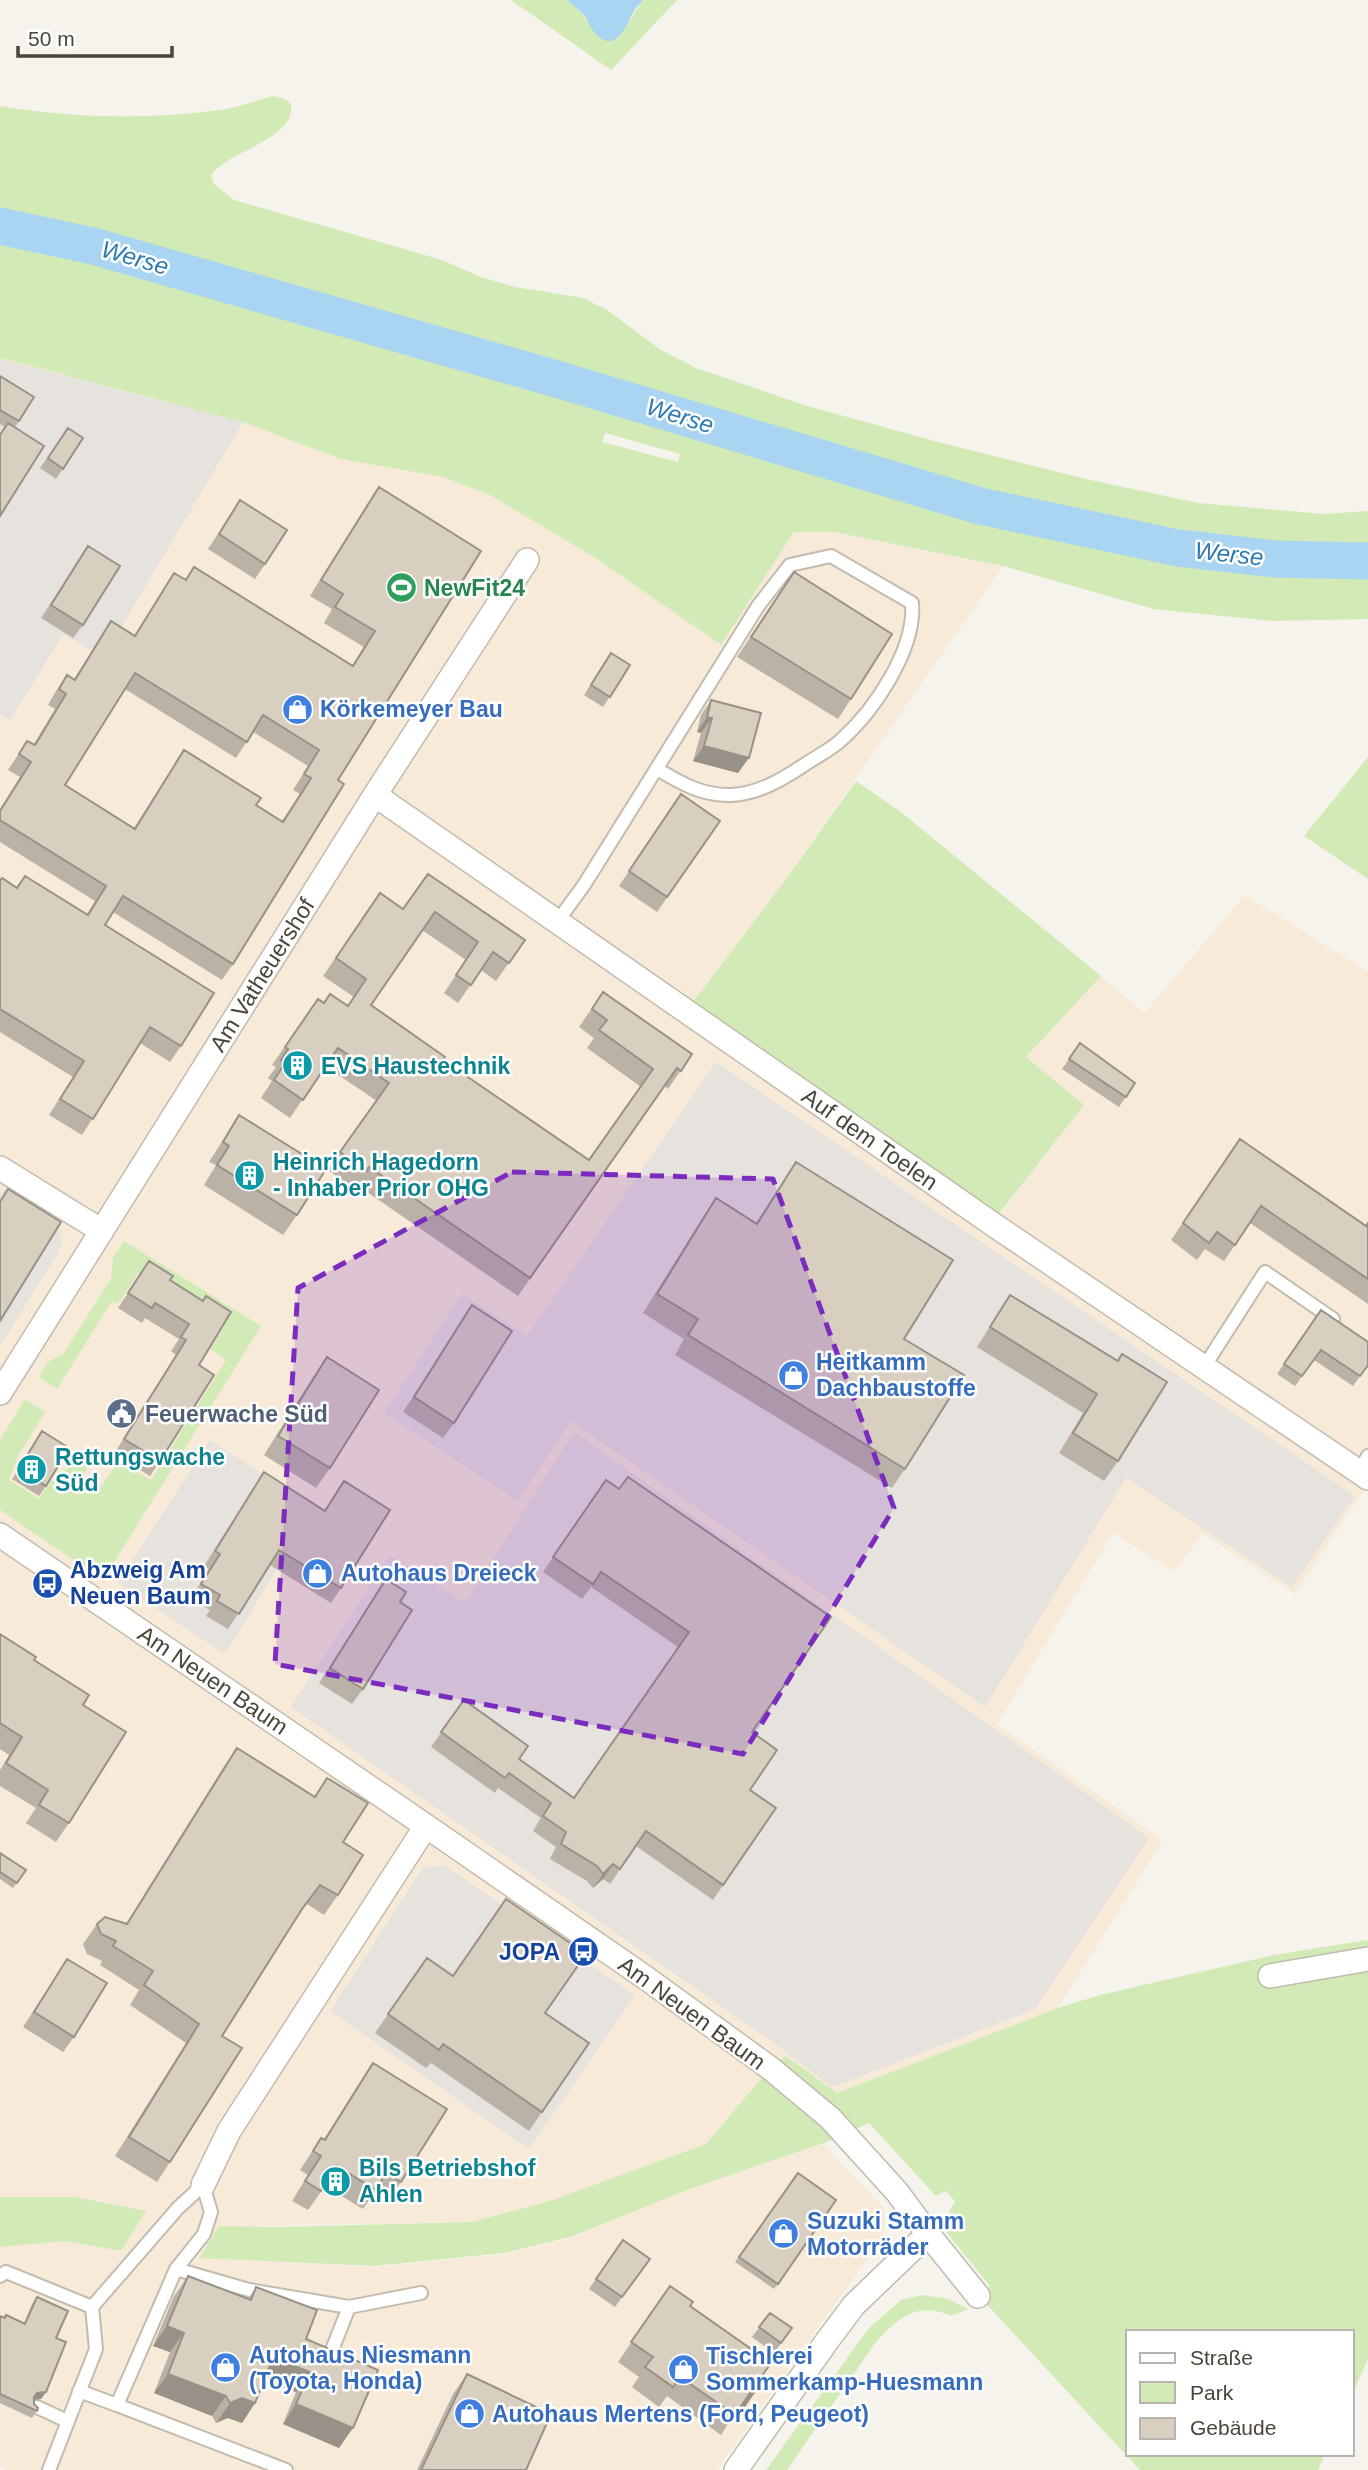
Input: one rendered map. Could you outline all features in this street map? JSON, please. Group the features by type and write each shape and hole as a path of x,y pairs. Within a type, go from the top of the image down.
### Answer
{"street":[{"name":"Am Vatheuershof","path":"0,1394 375,795 527,560"},
{"name":"Auf dem Toelen","path":"375,795 1000,1230 1204,1367 1365,1469"},
{"path":"0,1168 102,1231"},
{"name":"Am Neuen Baum","path":"0,1535 646,1978 770,2068 830,2118 897,2192 978,2296"},
{"path":"203,2185 229,2131 426,1826"},
{"path":"1269,1976 1368,1959"},
{"path":"736,2470 854,2305 928,2234"}],"lane":[{"path":"557,922 584,885 758,606 790,565 831,556 912,603 914,621 898,661 878,699 840,741 776,784 733,795 697,792 657,769"},
{"path":"1204,1367 1265,1272 1345,1327"},
{"path":"49,2470 96,2350 92,2307 178,2208 203,2185 211,2212 204,2234 176,2269 117,2405"},
{"path":"176,2269 249,2290 349,2307 421,2293"},
{"path":"0,2276 6,2272 92,2307"},
{"path":"330,2355 349,2307"},
{"path":"79,2390 286,2470"},
{"path":"37,2407 67,2421"}],"highlighted area":[{"path":"512,1172 773,1179 894,1508 743,1754 275,1664 298,1288"}],"shaded area":[{"path":"0,358 243,422 341,459 443,477 490,495 594,557 721,645 794,532 834,532 1003,566 781,886 692,1003 999,1216 1083,1105 1026,1057 1101,976 1144,1013 1245,895 1368,972 1368,1484 1295,1594 1202,1533 1175,1572 1113,1533 997,1724 1163,1840 1058,2008 837,2093 770,2068 706,2144 550,2201 472,2222 219,2226 201,2258 375,2267 505,2254 571,2238 687,2190 823,2144 884,2208 884,2235 717,2470 8,2470 0,2466 0,2247 65,2241 120,2251 145,2212 75,2197 0,2197"},
{"path":"0,359 243,422 103,658 63,634 10,721 0,715"},
{"name":"Heitkamm Dachbaustoffe","path":"716,1062 1355,1496 1292,1587 1126,1478 985,1707 571,1421 518,1501 384,1413 462,1294 527,1336"},
{"path":"5,1189 56,1223 62,1240 58,1253 0,1346 0,1192"},
{"path":"574,1432 1149,1838 1035,2009 832,2087 767,2038 291,1707 390,1555 465,1603"},
{"path":"210,1440 315,1507 225,1654 118,1583"},
{"path":"444,1865 635,1995 529,2149 330,2011 423,1868"}],"green space":[{"path":"511,0 567,0 582,13 596,34 616,39 643,0 677,0 611,70"},
{"path":"272,96 283,98 291,104 290,116 283,127 220,166 211,175 214,184 234,200 442,260 481,277 515,287 583,298 607,310 661,350 696,368 804,405 938,442 1086,479 1198,503 1323,514 1368,511 1368,551 1278,549 1183,536 927,475 609,385 603,402 992,519 1177,562 1279,571 1368,571 1368,619 1272,621 1154,609 1003,566 834,532 794,532 721,645 594,557 490,495 443,477 341,459 243,422 0,358 0,106 82,115 165,115 220,110","holes":["605,433 680,454 678,462 602,442"]},
{"path":"1368,757 1368,879 1304,836"},
{"path":"856,781 901,812 1101,976 1026,1057 1084,1105 998,1215 693,1002"},
{"path":"124,1241 261,1326 103,1580 0,1510 0,1440 25,1399 45,1412 18,1456 9,1480 39,1499 52,1480 57,1484 73,1452 90,1463 83,1475 101,1487 118,1461 151,1480 226,1360 210,1349 224,1327 215,1316 138,1273 118,1304 112,1301 57,1389 39,1377 48,1362 64,1353 111,1278 113,1258"},
{"path":"1368,1940 1368,2359 1354,2390 1354,2330 1126,2330 1126,2455 980,2297 990,2286 942,2227 955,2201 946,2191 936,2196 869,2123 824,2143 687,2190 571,2237 504,2253 375,2266 200,2258 219,2226 472,2222 550,2201 706,2144 770,2068 786,2056 837,2093 1058,2008 1100,1995 1274,1955"},
{"path":"0,2197 75,2197 146,2211 121,2251 65,2241 0,2247"},
{"path":"922,2295 948,2299 968,2309 951,2316 928,2310 918,2311 900,2319 876,2342 787,2470 766,2470 869,2328 901,2300"},
{"path":"1127,2456 1324,2456 1318,2470 1140,2470"}],"water":[{"path":"567,0 643,0 618,36 608,41 595,33 583,14"}],"building":[{"path":"0,376 34,397 19,421 0,410"},
{"path":"8,423 44,446 0,516 0,435"},
{"path":"68,428 83,438 63,469 48,458"},
{"path":"379,487 481,551 338,780 344,784 233,964 123,896 105,925 214,993 181,1046 150,1027 93,1119 60,1099 84,1061 0,1009 2,878 17,888 25,876 88,915 106,886 0,820 0,811 31,762 19,754 27,741 35,745 66,694 59,689 67,675 75,680 111,621 135,636 174,573 186,580 194,567 353,666 375,631 335,607 343,594 321,580","holes":["135,673 247,742 263,715 319,750 304,774 311,778 283,822 256,805 261,798 184,750 135,829 65,785"]},
{"path":"240,500 287,530 265,564 219,534"},
{"path":"88,546 120,566 83,625 51,605"},
{"path":"794,572 892,634 851,699 751,637"},
{"path":"611,653 630,665 610,697 591,685"},
{"path":"711,700 761,713 749,758 704,746 712,718 707,717"},
{"path":"681,794 720,821 667,897 629,871"},
{"path":"428,874 525,940 509,963 493,952 471,985 456,975 478,942 435,912 371,1005 445,1057 443,1060 589,1160 653,1069 599,1030 607,1020 592,1009 603,992 692,1054 681,1071 677,1068 530,1278 369,1167 367,1171 340,1152 389,1083 338,1048 303,1100 274,1080 285,1063 281,1060 288,1049 285,1047 318,999 324,1003 330,994 348,1006 366,979 336,958 380,893 403,909"},
{"path":"1080,1043 1135,1083 1126,1097 1069,1059"},
{"path":"239,1115 326,1169 297,1215 217,1165 229,1146 223,1142"},
{"path":"1240,1139 1366,1226 1368,1223 1368,1279 1261,1206 1235,1245 1217,1232 1209,1243 1183,1223"},
{"path":"796,1162 953,1260 904,1339 964,1375 905,1469 688,1335 698,1319 657,1294 716,1198 757,1224"},
{"path":"8,1189 61,1222 0,1321 0,1202"},
{"path":"149,1261 173,1276 170,1280 203,1301 206,1296 231,1312 199,1365 214,1375 160,1461 124,1439 186,1340 181,1337 189,1324 155,1303 152,1308 128,1293"},
{"path":"1010,1295 1118,1361 1122,1354 1167,1382 1118,1461 1073,1433 1097,1394 990,1327"},
{"path":"472,1305 512,1331 454,1423 414,1397"},
{"path":"1321,1310 1368,1342 1368,1365 1360,1376 1321,1350 1302,1376 1284,1364"},
{"path":"327,1357 379,1390 330,1468 278,1436"},
{"name":"Rettungswache Süd","path":"42,1431 69,1448 46,1486 19,1469"},
{"path":"264,1472 325,1511 344,1481 390,1510 341,1588 279,1550 239,1614 217,1601 220,1595 201,1584 220,1554 215,1551"},
{"path":"628,1477 831,1617 752,1732 777,1750 750,1790 776,1808 723,1885 646,1831 620,1869 613,1864 603,1874 597,1866 561,1844 566,1832 543,1816 551,1803 509,1773 505,1778 441,1732 464,1700 528,1746 519,1759 574,1798 689,1632 601,1572 593,1584 553,1557 606,1480 619,1489"},
{"path":"386,1579 406,1592 400,1602 412,1610 363,1689 330,1668"},
{"path":"0,1634 36,1657 34,1660 89,1695 83,1705 126,1732 69,1823 39,1805 48,1790 6,1763 22,1737 0,1723"},
{"path":"237,1748 315,1797 327,1778 368,1803 343,1842 363,1855 338,1895 320,1885 222,2036 242,2048 170,2162 129,2137 199,2024 144,1985 153,1971 113,1946 116,1941 101,1934 97,1924 105,1917 127,1924"},
{"path":"0,1853 26,1870 17,1883 0,1872"},
{"path":"506,1899 586,1954 545,2013 589,2043 542,2112 443,2044 439,2050 388,2014 427,1958 453,1976"},
{"path":"67,1959 107,1983 74,2037 34,2012"},
{"path":"373,2063 447,2109 401,2182 386,2173 376,2190 337,2166 321,2191 305,2181 321,2156 313,2151 321,2138 325,2140"},
{"name":"Suzuki Stamm Motorräder","path":"798,2173 836,2200 778,2284 739,2257"},
{"path":"623,2240 650,2259 622,2297 596,2279"},
{"path":"188,2276 251,2300 256,2287 317,2310 306,2339 378,2370 353,2428 296,2404 310,2372 273,2358 255,2403 242,2398 230,2403 226,2396 168,2374 184,2333 167,2326"},
{"name":"Tischlerei Sommerkamp-Huesmann","path":"670,2286 693,2302 690,2306 771,2363 757,2383 759,2387 750,2393 735,2415 680,2377 673,2387 645,2367 653,2357 631,2342"},
{"path":"37,2297 68,2311 56,2338 66,2342 46,2392 37,2393 34,2397 37,2411 0,2394 0,2316 5,2318 6,2315 25,2324"},
{"path":"770,2313 792,2328 781,2343 759,2327"},
{"name":"Autohaus Mertens (Ford, Peugeot)","path":"467,2374 551,2414 526,2470 421,2470"}],"waterway":[{"name":"Werse","path":"0,226 93,246 553,378 980,506 1178,548 1275,559 1368,561"}],"place":[{"name":"NewFit24","path":"401,588"},
{"name":"Körkemeyer Bau","path":"297,709"},
{"name":"EVS Haustechnik","path":"298,1066"},
{"name":"Heinrich Hagedorn - Inhaber Prior OHG","path":"250,1175"},
{"name":"Heitkamm Dachbaustoffe","path":"793,1375"},
{"name":"Feuerwache Süd","path":"122,1414"},
{"name":"Rettungswache Süd","path":"32,1470"},
{"name":"Autohaus Dreieck","path":"318,1573"},
{"name":"Abzweig Am Neuen Baum","path":"47,1583"},
{"name":"JOPA","path":"583,1952"},
{"name":"Bils Betriebshof Ahlen","path":"336,2181"},
{"name":"Suzuki Stamm Motorräder","path":"784,2234"},
{"name":"Autohaus Niesmann (Toyota, Honda)","path":"226,2368"},
{"name":"Tischlerei Sommerkamp-Huesmann","path":"683,2369"},
{"name":"Autohaus Mertens (Ford, Peugeot)","path":"469,2414"}]}
